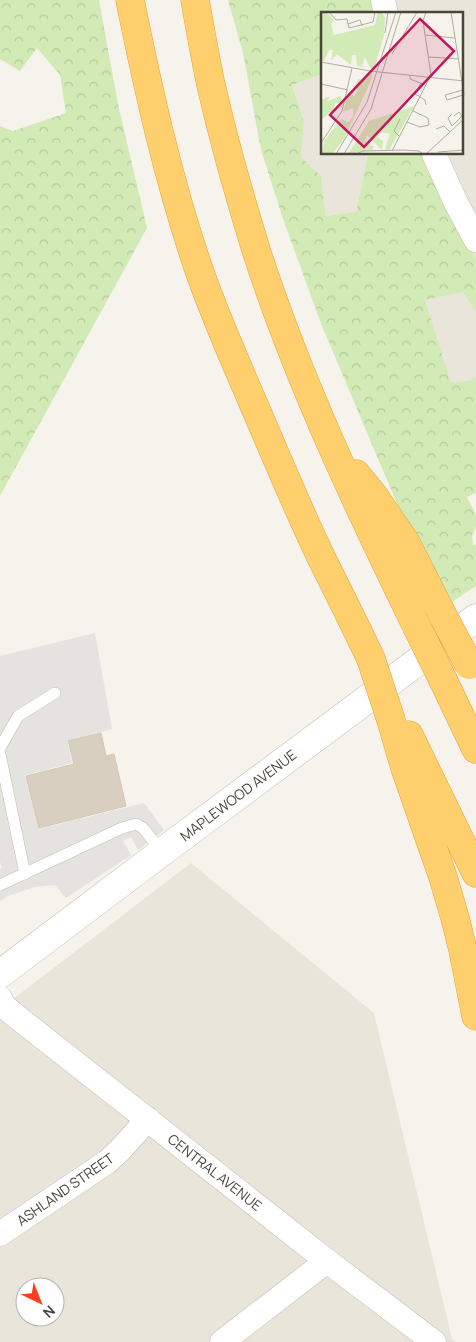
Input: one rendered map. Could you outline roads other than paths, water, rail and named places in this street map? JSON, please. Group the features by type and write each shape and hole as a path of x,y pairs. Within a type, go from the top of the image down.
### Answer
{"highway":[{"path":"130,0 158,130 176,196 197,265 222,333 289,487 371,659 395,717 476,873"},
{"path":"195,0 211,85 233,171 258,254 294,354 330,442 476,749"},
{"path":"330,442 374,496 406,543 472,672"},
{"path":"395,717 405,768 443,877 455,918 476,1016"}],"street":[{"path":"434,155 476,240"},
{"name":"MAPLEWOOD AVENUE","path":"0,974 476,618"},
{"name":"CENTRAL AVENUE","path":"0,998 4,1006 12,1013 327,1261 434,1342"},
{"name":"ASHLAND STREET","path":"0,1234 107,1162 148,1119"},
{"path":"222,1342 327,1261"}],"lane":[{"path":"0,748 18,716 54,693"},
{"path":"0,754 25,874"},
{"path":"0,885 122,828 136,824 144,828 162,852"}]}
